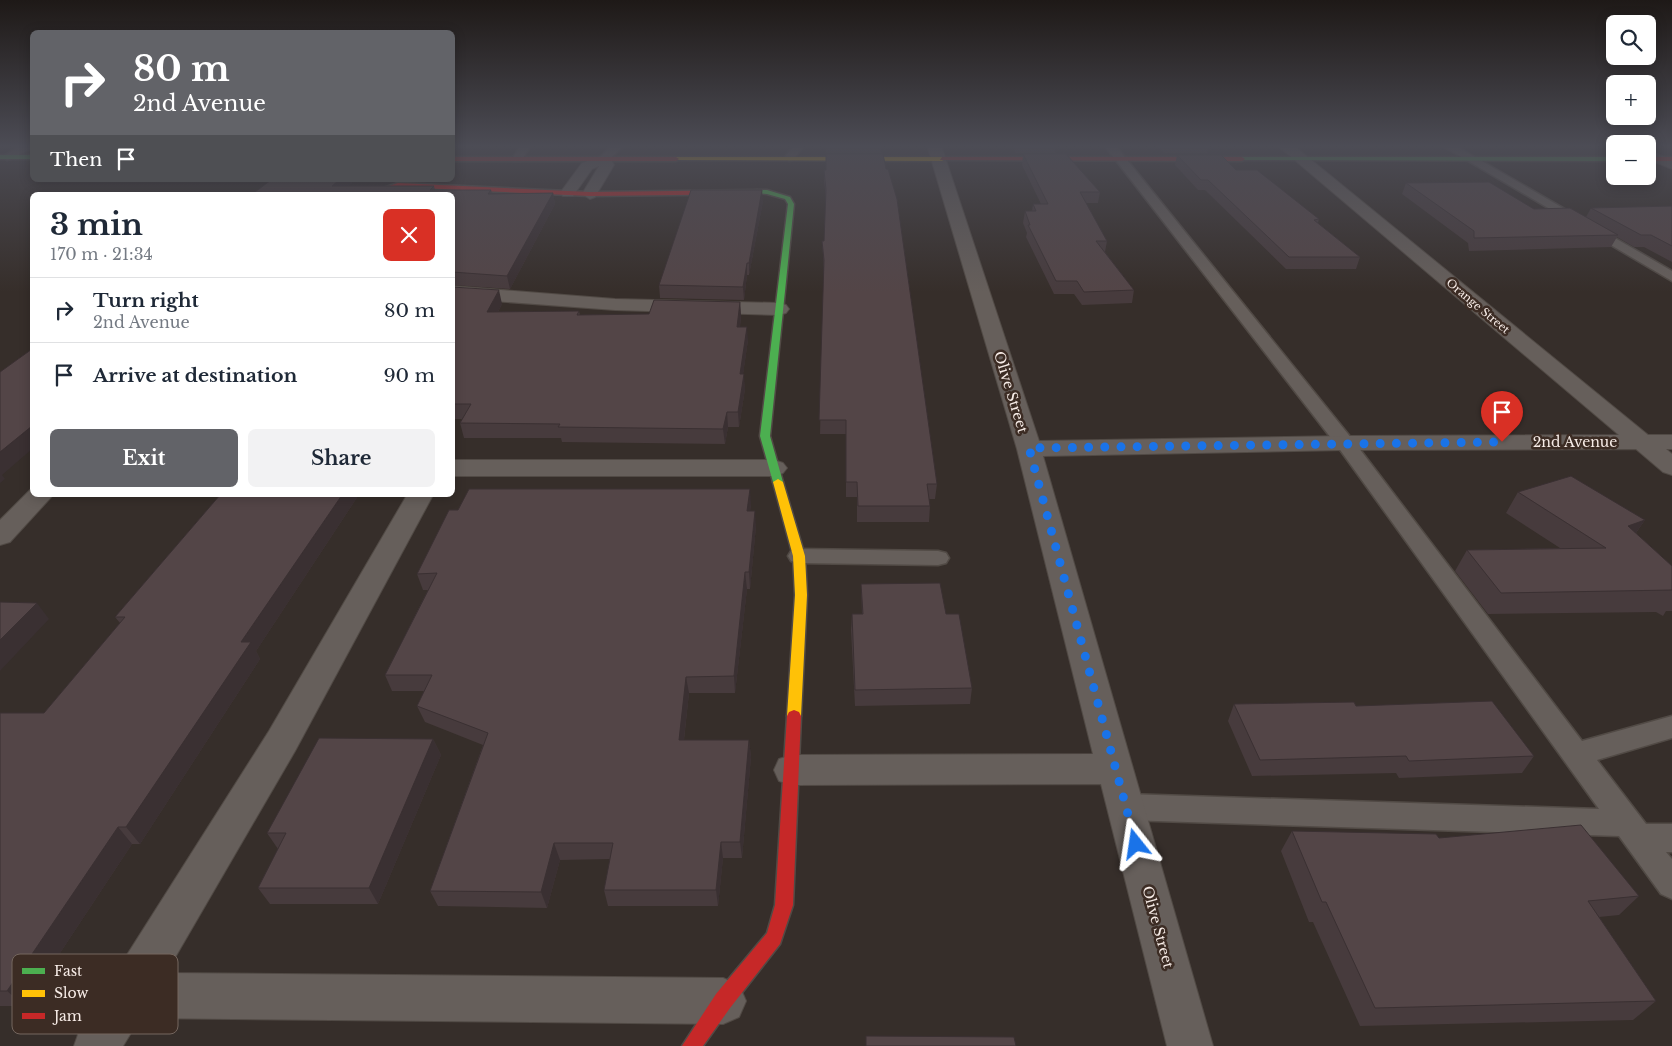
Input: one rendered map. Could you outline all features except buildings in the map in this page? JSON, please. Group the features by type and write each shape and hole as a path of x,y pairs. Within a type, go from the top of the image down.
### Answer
{"street":[{"path":"586,194 600,194"},
{"path":"692,1046 723,1001 774,938 784,905 801,595 799,556 765,436 790,204 788,198 773,194"},
{"name":"Olive Street","path":"949,194 1029,448 1190,1046"},
{"name":"Orange Street","path":"1344,194 1672,467"},
{"path":"455,292 537,301 654,308 779,309"},
{"name":"2nd Avenue","path":"1029,448 1344,443 1672,442"},
{"path":"455,468 774,468"},
{"path":"0,536 38,497"},
{"path":"153,954 282,741 419,497"},
{"path":"792,770 1116,769"},
{"path":"178,996 723,1001"},
{"path":"97,1046 104,1034"}],"lane":[{"path":"1146,194 1344,443 1672,884"},
{"path":"1529,194 1672,277"},
{"path":"799,556 938,558"},
{"path":"1576,755 1672,727"},
{"path":"1126,807 1631,830 1672,838"}],"traffic: fast":[{"path":"773,194 788,198 791,204 765,436 778,482"}],"traffic: slow":[{"path":"778,482 799,556 801,595 794,716"}],"traffic: jam":[{"path":"586,194 606,194"},
{"path":"692,1046 723,1001 774,938 784,905 794,716"}],"route":[{"path":"1136,844 1029,448 1502,442"}]}
